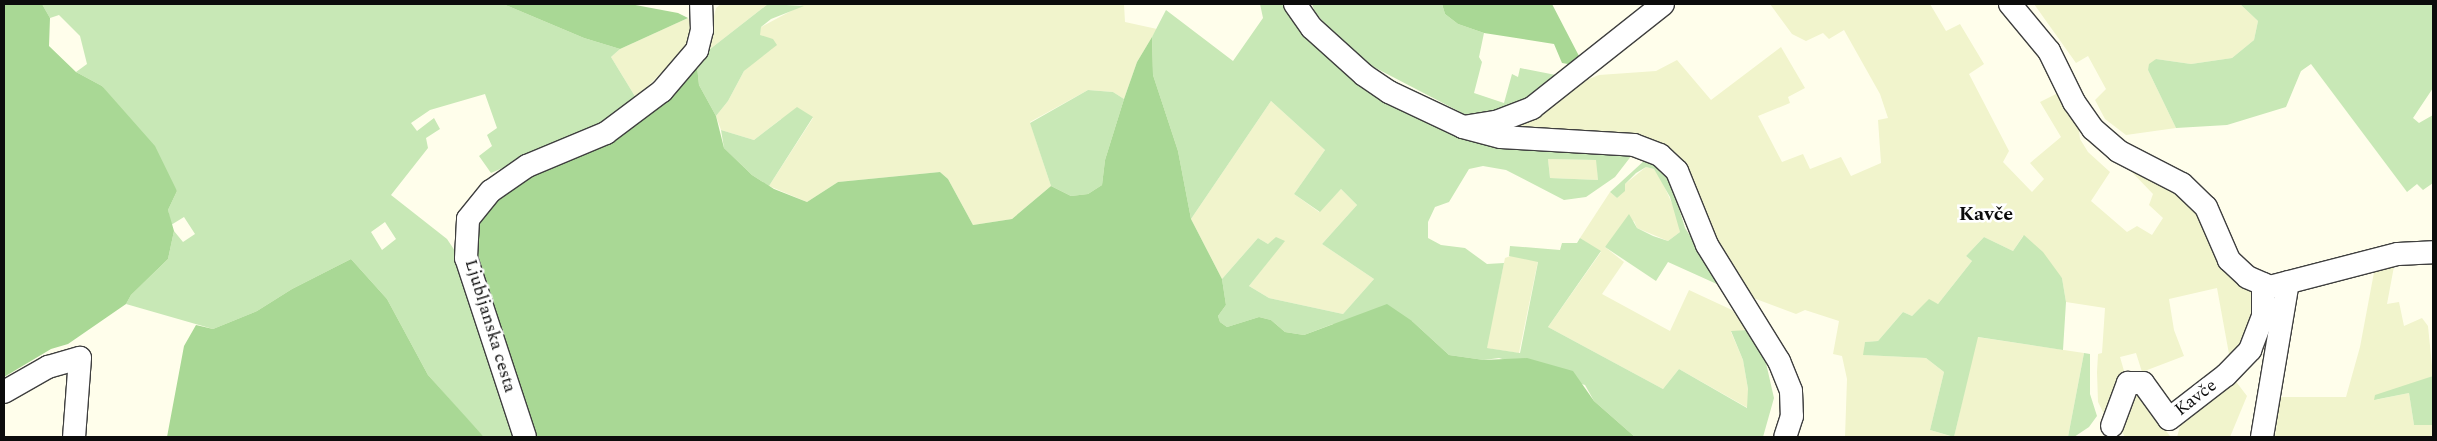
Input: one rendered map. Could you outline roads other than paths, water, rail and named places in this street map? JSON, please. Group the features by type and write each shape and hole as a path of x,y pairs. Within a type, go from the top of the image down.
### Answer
{"street":[{"name":"Ljubljanska cesta","path":"525,437 466,258 468,219 491,191 527,166 606,133 662,91 697,50 702,30 701,4"},
{"path":"1295,4 1312,28 1364,75 1388,92 1463,127 1502,137 1634,145 1660,155 1677,172 1707,246 1779,361 1790,391 1792,416 1785,437"},
{"path":"1463,127 1496,122 1532,108 1663,4"},
{"path":"2010,4 2049,51 2074,102 2093,129 2118,151 2182,184 2206,207 2229,260 2247,278 2270,287 2398,254 2433,252"},
{"path":"2262,437 2288,282"},
{"name":"Kavče","path":"2112,426 2128,383 2143,383 2169,419 2226,375 2250,350 2263,316 2263,284"},
{"path":"4,392 48,367 80,358 74,437"}],"district":[{"name":"Kavče","path":"1986,214"}]}
